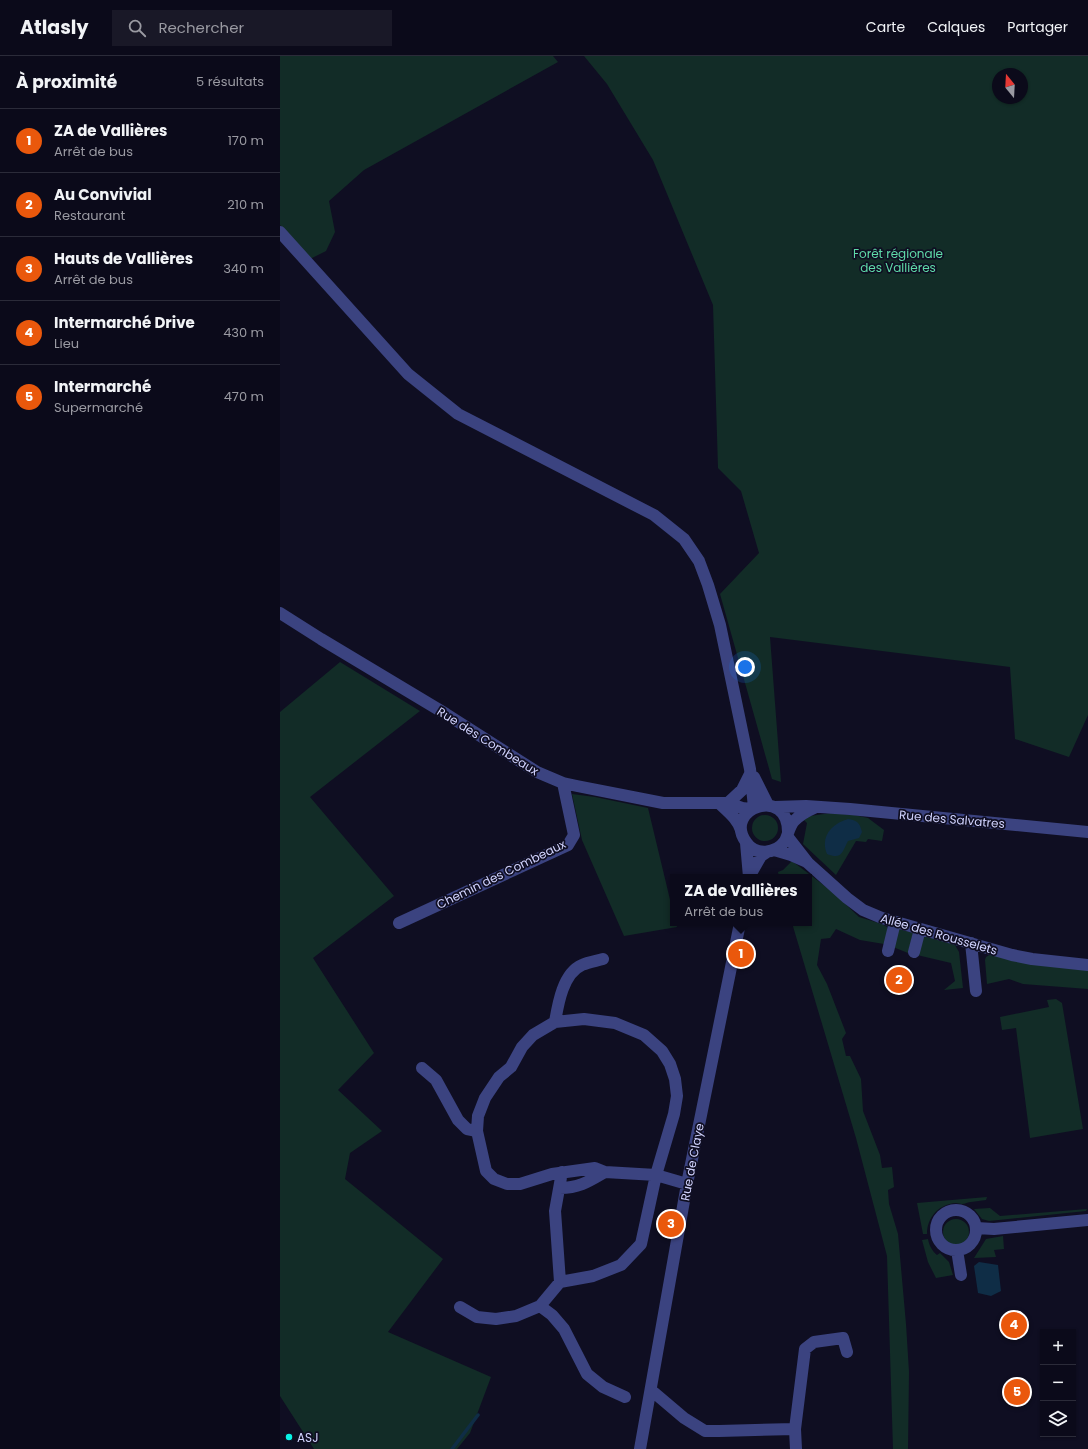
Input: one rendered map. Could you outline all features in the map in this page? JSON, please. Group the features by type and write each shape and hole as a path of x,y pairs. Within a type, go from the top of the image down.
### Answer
{"street":[{"path":"280,232 408,374 458,414 654,515 684,539 699,560 720,625 750,771 752,808"},
{"name":"Rue des Combeaux","path":"280,613 320,639 446,714 537,772 563,783 663,803 724,803 742,808 752,808"},
{"path":"741,830 735,818 724,803 742,790 747,783 750,771"},
{"path":"750,771 772,806 781,812 786,818 788,825 787,834"},
{"name":"Chemin des Combeaux","path":"399,923 568,845 574,835 563,783"},
{"path":"770,851 759,851 752,848 742,837 741,830 743,818 752,808 761,805 772,806"},
{"name":"Rue des Salvatres","path":"772,806 815,807 1088,832"},
{"path":"751,874 762,856 780,846 797,818 815,807"},
{"name":"Allée des Rousselets","path":"787,834 808,863 863,910 895,922 1032,959 1088,965"},
{"path":"746,843 749,874"},
{"name":"Allée des Rousselets","path":"770,851 791,855 808,863"},
{"path":"888,951 895,922"},
{"name":"Rue de Claye","path":"640,1449 687,1184 739,926"},
{"path":"914,952 920,929"},
{"path":"971,943 976,991"},
{"path":"555,1022 559,1000 569,974 580,965 603,960"},
{"path":"460,1307 477,1317 496,1319 516,1316 540,1306 560,1282 593,1276 621,1265 641,1244 656,1174 674,1114 677,1096 675,1079 670,1064 662,1051 644,1035 615,1023 584,1019 555,1022 533,1035 522,1047 511,1067 499,1078 485,1098 478,1116 477,1132 486,1170 494,1179 507,1184 520,1184 552,1174 595,1168 604,1172 656,1174 687,1184"},
{"path":"422,1068 436,1080 458,1120 467,1130 477,1132"},
{"path":"560,1282 555,1211 562,1172"},
{"path":"560,1188 572,1188 589,1182 604,1172"},
{"path":"954,1210 961,1211 971,1217 976,1228 974,1240 969,1245 957,1250 946,1248 938,1239 936,1227 938,1221 943,1216 954,1210"},
{"path":"976,1228 994,1229 1088,1220"},
{"path":"957,1250 961,1275"},
{"path":"540,1306 552,1315 564,1329 587,1374 603,1387 625,1397"},
{"path":"796,1449 795,1429 805,1349 814,1342 843,1338 847,1352"},
{"path":"651,1390 684,1418 705,1430 795,1429"}],"green space":[{"path":"280,56 553,56 558,62 364,170 329,201 335,232 326,251 310,259 280,225"},
{"name":"Forêt régionale des Vallières","path":"584,56 1088,56 1088,715 1069,757 1015,739 1010,667 770,637 781,782 772,779 720,594 759,553 741,491 718,468 713,305 653,160 607,84"},
{"path":"340,662 420,711 310,797 394,896 313,958 374,1053 338,1090 382,1131 350,1153 345,1179 443,1259 388,1332 491,1377 470,1433 457,1449 314,1449 280,1396 280,712"},
{"path":"572,794 595,797 648,808 670,900 670,926 677,927 624,936 582,840"},
{"path":"831,813 868,818 884,830 882,841 868,839 866,842 856,841 836,875 803,844 807,823 804,820 810,816"},
{"path":"765,815 774,819 778,828 774,837 765,841 756,837 752,828 756,819"},
{"path":"792,861 809,874 778,874 778,872 783,870"},
{"path":"812,876 834,893 859,917 882,924 887,927 888,932 884,944 860,940 836,929 830,938 821,939 817,965 827,984 846,1033 842,1039 846,1056 850,1056 861,1079 863,1111 880,1155 882,1168 892,1167 894,1187 888,1190 889,1204 898,1234 909,1372 908,1449 893,1449 887,1256 856,1138 793,926 812,926"},
{"path":"899,929 913,933 908,953 893,947"},
{"path":"923,935 955,945 959,952 963,988 944,990 955,981 951,963 917,955"},
{"path":"991,954 1088,968 1088,989 1023,984 1009,979 987,984 985,960 986,957"},
{"path":"1056,999 1062,1003 1083,1129 1030,1138 1016,1028 1002,1030 1000,1017 1049,1007 1047,1000"},
{"path":"987,1197 986,1200 963,1204 956,1203 944,1206 935,1212 929,1222 927,1234 923,1234 917,1203"},
{"path":"990,1208 1000,1216 1087,1209 1086,1211 989,1221 982,1219 974,1209"},
{"path":"956,1219 965,1223 969,1232 965,1241 956,1245 947,1241 943,1232 947,1223"},
{"path":"1003,1236 1004,1249 994,1250 996,1257 974,1258 986,1239"},
{"path":"928,1239 931,1248 935,1253 937,1255 940,1253 949,1262 953,1275 936,1278 928,1262 922,1240"}],"water":[{"path":"848,819 854,820 859,824 862,832 859,838 848,841 843,852 839,855 832,856 827,854 825,842 828,832 837,824"},
{"path":"979,1262 998,1265 1001,1291 991,1296 978,1293 974,1266"}],"waterway":[{"path":"452,1449 478,1415"}],"place":[{"name":"ZA de Vallières","path":"741,954"},
{"name":"Au Convivial","path":"899,980"},
{"name":"Hauts de Vallières","path":"671,1224"},
{"name":"Intermarché Drive","path":"1014,1325"},
{"name":"Intermarché","path":"1017,1392"},
{"name":"ASJ","path":"289,1437"}]}
